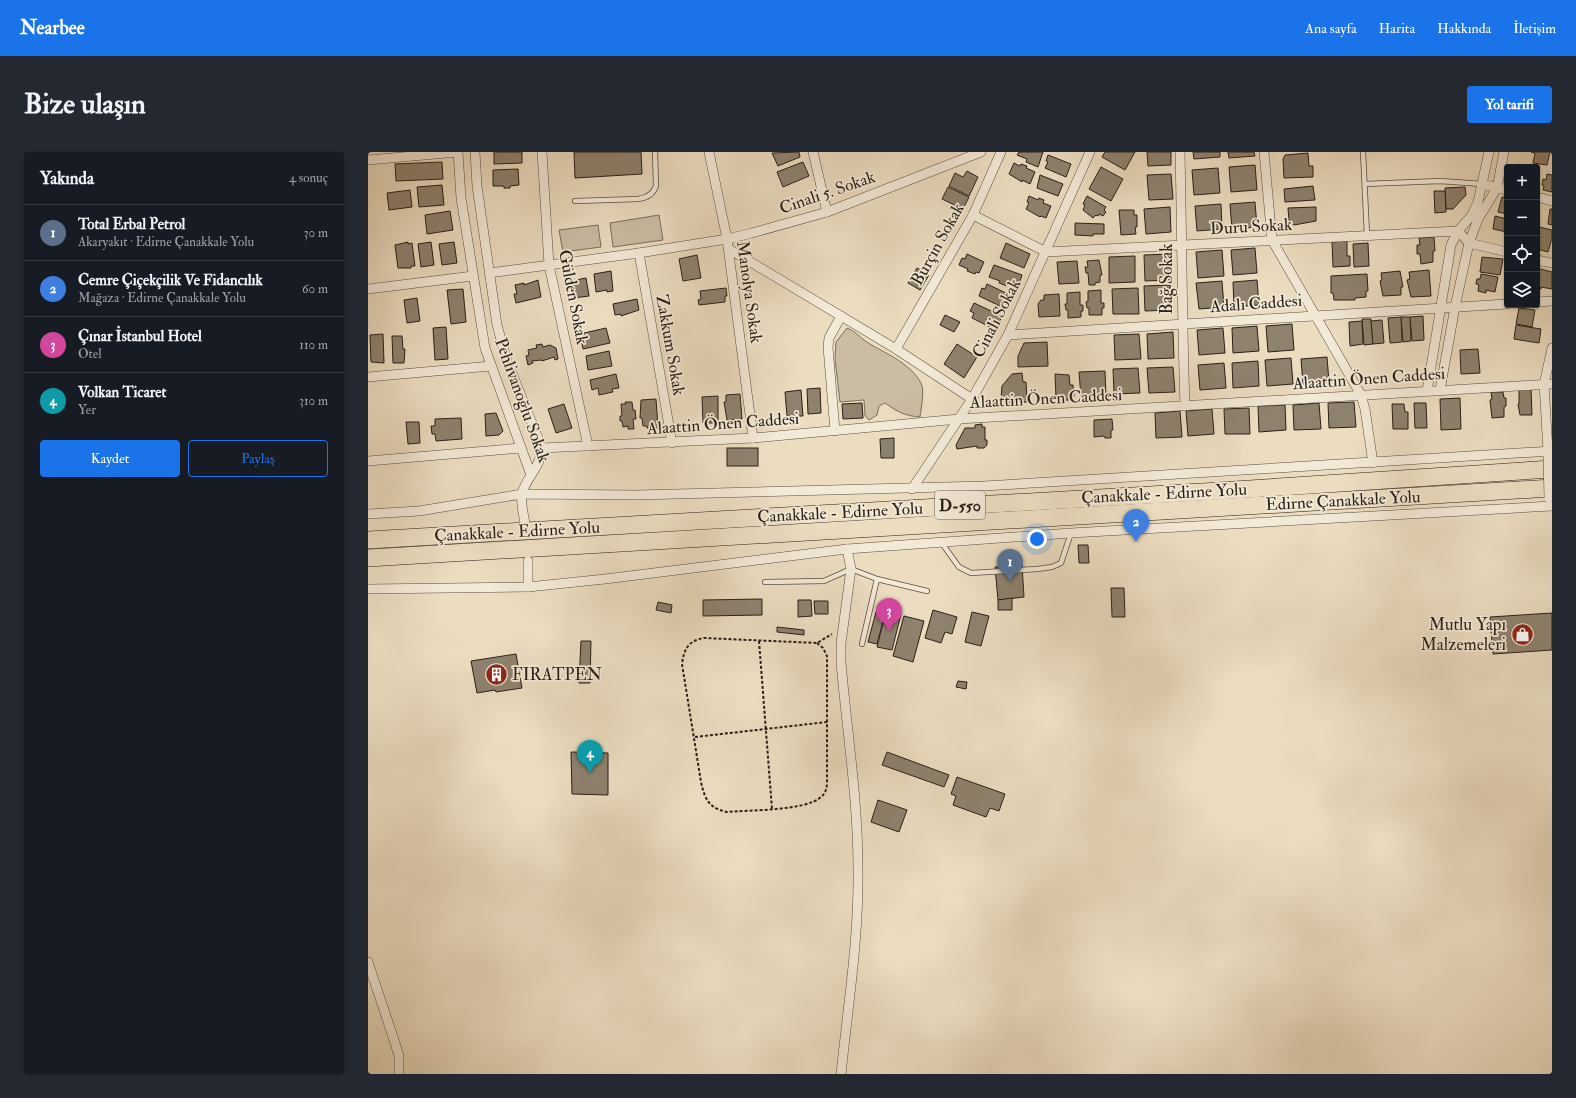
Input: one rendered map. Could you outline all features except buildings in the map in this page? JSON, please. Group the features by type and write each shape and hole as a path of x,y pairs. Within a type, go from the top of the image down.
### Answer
{"highway":[{"name":"Çanakkale - Edirne Yolu","path":"368,540 1219,491 1550,460"},
{"name":"Edirne Çanakkale Yolu","path":"368,558 936,525 1071,525 1524,489 1551,497"}],"street":[{"path":"368,160 458,152"},
{"name":"Pehlivanoğlu Sokak","path":"458,152 461,198 485,348 531,475"},
{"name":"Pehlivanoğlu Sokak","path":"475,152 477,186 493,305 502,344 542,448 540,463 531,475"},
{"name":"Gülden Sokak","path":"542,152 549,265 588,446"},
{"name":"Manolya Sokak","path":"709,152 729,249 753,438"},
{"path":"813,152 827,212"},
{"name":"Cinali 5. Sokak","path":"489,273 639,253 727,238 777,227 827,212 981,152"},
{"name":"Burçin Sokak","path":"896,349 973,215 1000,152"},
{"name":"Cinali Sokak","path":"912,489 959,419 1008,334 1090,152"},
{"name":"Bağ Sokak","path":"1180,152 1182,324 1185,406"},
{"path":"1264,152 1272,240 1361,395 1366,409 1372,463"},
{"path":"1427,391 1448,256 1458,231 1472,215 1478,202 1489,152"},
{"path":"1440,390 1455,307 1469,243 1483,209 1497,188 1504,152"},
{"path":"1482,184 1504,189"},
{"path":"1540,198 1552,201"},
{"path":"973,215 1046,252"},
{"path":"1458,231 1469,243 1504,251"},
{"name":"Duru Sokak","path":"1046,252 1458,231"},
{"path":"729,249 896,349 972,398"},
{"name":"Zakkum Sokak","path":"639,253 672,443"},
{"path":"1540,261 1552,263"},
{"path":"368,289 473,276"},
{"path":"1540,302 1552,300"},
{"name":"Adalı Caddesi","path":"1008,334 1504,304"},
{"path":"835,431 828,347 829,338 841,316"},
{"path":"368,589 528,587 847,549 941,542 1071,525 1526,508 1551,497 1548,384 1552,348"},
{"path":"368,377 491,366"},
{"name":"Alaattin Önen Caddesi","path":"542,448 753,438 959,419 1548,384"},
{"path":"368,461 521,448"},
{"path":"368,514 419,511 522,494 636,495 912,489 1372,463 1550,460"},
{"path":"525,524 522,494 531,475"},
{"path":"1524,489 1526,508"},
{"path":"936,525 941,542"},
{"path":"841,1074 855,954 858,868 855,804 841,663 841,643 851,569 847,549"},
{"path":"528,561 528,587"},
{"path":"368,962 399,1056 399,1074"}],"lane":[{"path":"575,201 638,199 648,197 655,191 656,186 655,152"},
{"path":"1364,152 1367,235"},
{"path":"1365,184 1452,181 1482,184"},
{"path":"941,542 962,570 972,573 995,573 1052,568 1061,563 1071,525"},
{"path":"765,582 824,581 851,569 877,579 927,591"},
{"path":"862,644 877,579"}],"path":[{"path":"816,644 843,627"},
{"path":"704,638 816,644 824,648 827,656 827,781 825,793 820,798 804,805 772,809 727,812 712,806 707,802 704,792 682,664 685,649 696,640 704,638"},
{"path":"759,642 764,730 772,809"},
{"path":"695,737 827,722"}],"shaded area":[{"path":"659,215 663,240 613,247 610,223"},
{"path":"598,225 601,247 563,252 559,230"},
{"path":"847,328 854,331 867,342 898,360 917,376 923,390 920,417 901,413 885,403 879,406 877,415 869,420 865,416 864,400 840,402 835,359 836,342"}],"place":[{"name":"Cemre Çiçekçilik Ve Fidancılık","path":"1136,542"},
{"name":"Total Erbal Petrol","path":"1010,582"},
{"name":"Çınar İstanbul Hotel","path":"889,631"},
{"name":"Mutlu Yapı Malzemeleri","path":"1522,634"},
{"name":"FIRATPEN","path":"497,674"},
{"name":"Volkan Ticaret","path":"590,773"}]}
